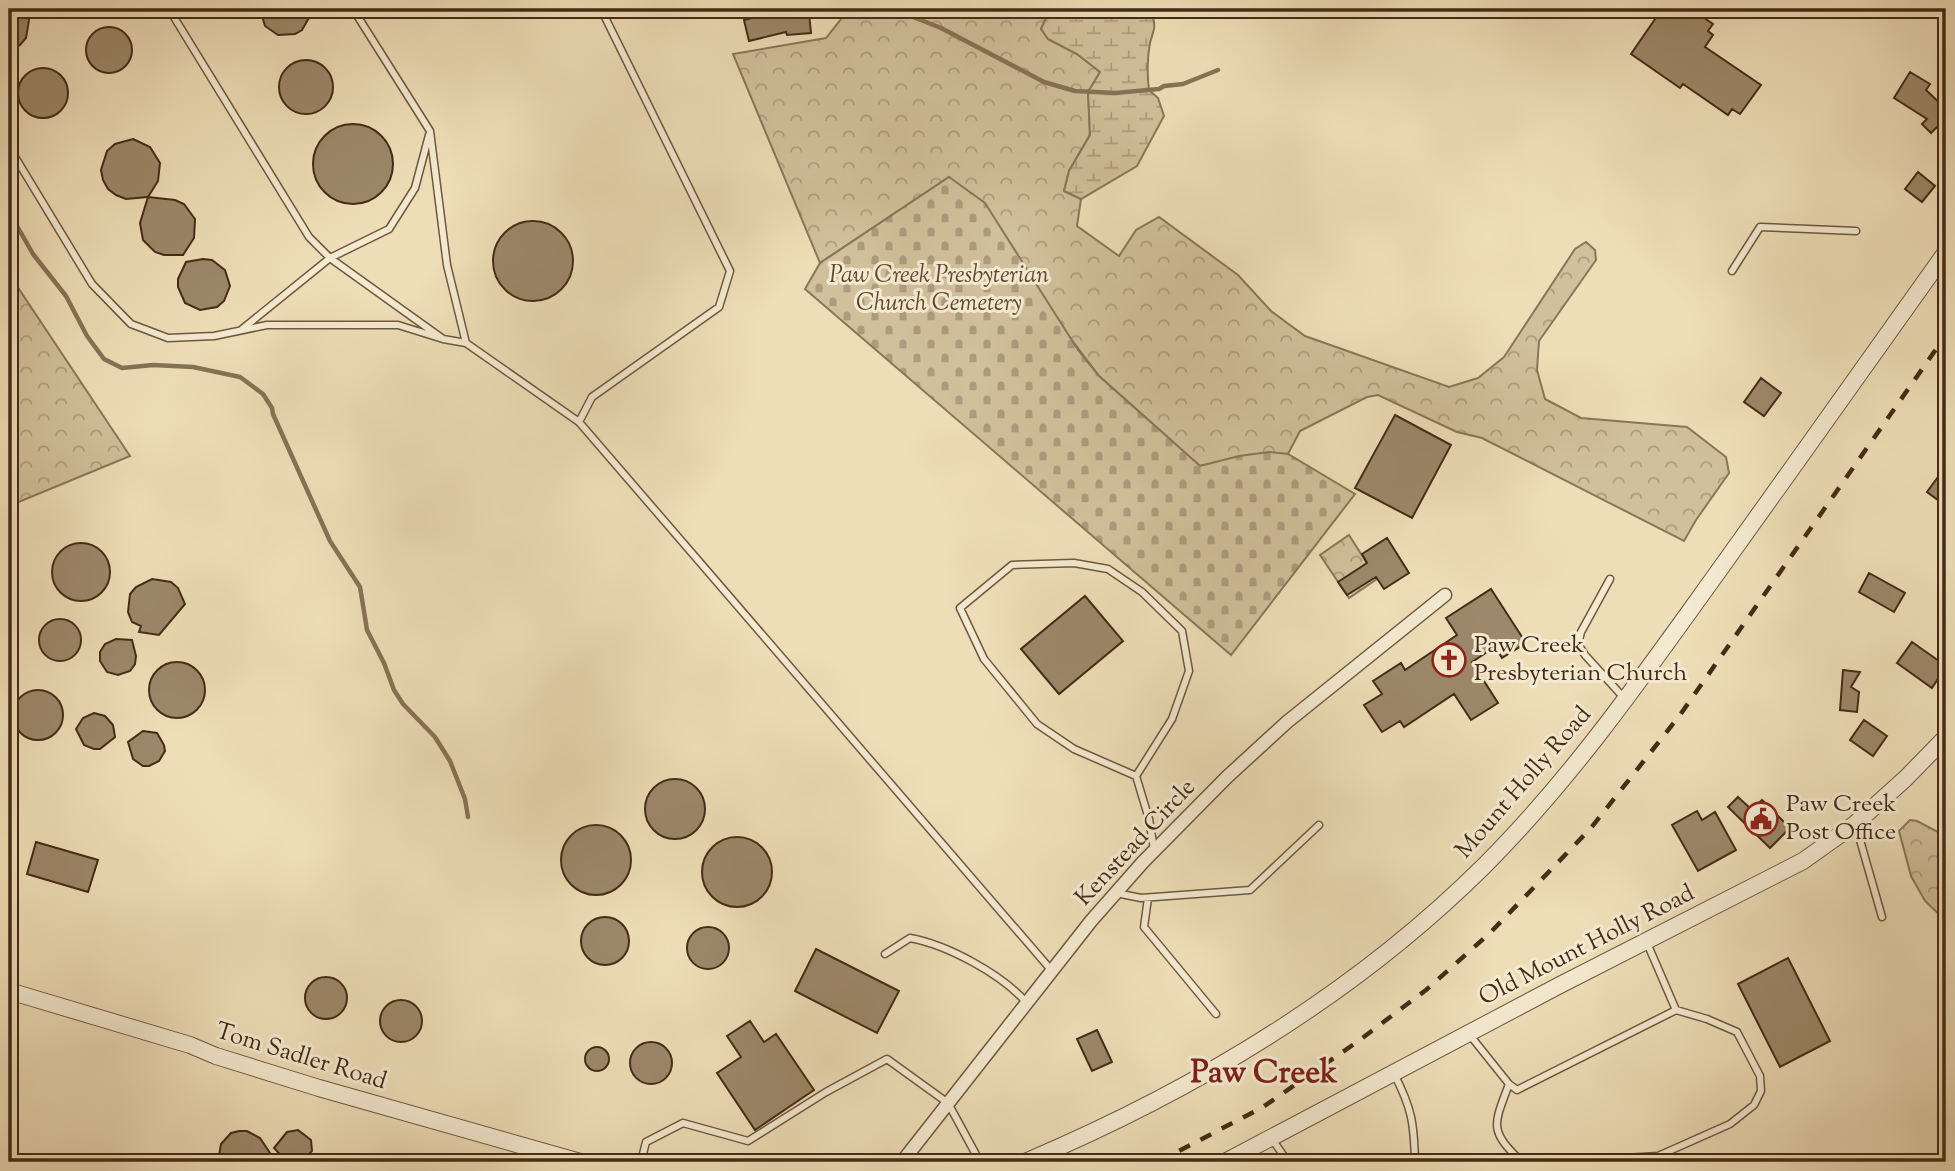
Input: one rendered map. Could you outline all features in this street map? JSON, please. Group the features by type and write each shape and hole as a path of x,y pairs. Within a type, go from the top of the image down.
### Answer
{"street":[{"name":"Mount Holly Road","path":"1025,1162 1097,1132 1181,1089 1239,1055 1326,997 1401,939 1485,864 1566,776 1626,699 1946,252"},
{"name":"Kenstead Circle","path":"902,1162 1052,971 1116,893 1155,851 1227,777 1287,722 1445,595"},
{"name":"Old Mount Holly Road","path":"1225,1162 1393,1072 1803,861 1855,824 1946,737"},
{"name":"Tom Sadler Road","path":"9,991 190,1045 216,1056 320,1088 580,1162"}],"lane":[{"path":"169,9 309,237 330,258 443,338"},
{"path":"353,9 430,131 447,265 466,344"},
{"path":"579,422 592,397 719,307 730,271 601,9"},
{"path":"240,331 330,258 389,229 415,188 430,131"},
{"path":"9,147 92,284 131,324 168,338 214,336 267,325 398,325 466,344 579,422 1052,971"},
{"path":"1732,271 1760,226 1856,231"},
{"path":"1136,776 1074,749 1037,724 984,659 960,608 1012,565 1074,563 1108,569 1142,592 1182,631 1189,671 1172,719 1136,776 1155,851"},
{"path":"1610,579 1581,632 1578,644 1584,655 1626,699"},
{"path":"1855,824 1882,917"},
{"path":"1116,893 1148,898 1250,890 1319,825"},
{"path":"1148,898 1144,927 1216,1014"},
{"path":"885,954 910,937 931,942 1013,988 1028,1003"},
{"path":"1647,941 1676,1010"},
{"path":"1468,1033 1509,1084 1517,1090 1676,1010 1737,1032 1760,1076 1761,1091 1754,1105 1730,1124 1658,1156 1559,1162"},
{"path":"641,1162 646,1142 683,1123 748,1141 887,1059 948,1103 980,1162"},
{"path":"1393,1072 1407,1100 1415,1128 1415,1162"},
{"path":"1509,1084 1496,1120 1502,1143 1522,1162"},
{"path":"1271,1137 1288,1162"}],"green space":[{"path":"849,9 1050,9 1041,29 1048,39 1077,54 1100,72 1088,92 1090,135 1069,171 1064,191 1081,199 1077,226 1119,256 1136,230 1159,217 1238,275 1271,311 1305,336 1449,387 1478,378 1504,357 1575,249 1586,242 1595,250 1596,260 1539,341 1537,370 1545,399 1581,418 1687,427 1726,457 1729,473 1684,541 1482,438 1457,432 1378,395 1367,397 1300,431 1288,454 1255,455 1200,466 1099,376 949,177 820,263 733,54 826,38"},
{"path":"1050,9 1136,9 1152,15 1154,23 1148,55 1148,84 1149,90 1158,98 1164,116 1137,166 1081,199 1064,191 1069,171 1090,135 1088,92 1100,72 1077,54 1048,39 1041,29"},
{"name":"Paw Creek Presbyterian Church Cemetery","path":"949,177 985,203 1078,350 1099,376 1200,466 1239,456 1269,452 1288,454 1355,494 1231,655 805,289 820,263"},
{"path":"9,274 130,456 9,506"},
{"path":"1349,535 1377,579 1349,598 1320,555"},
{"path":"1910,820 1946,836 1946,921 1925,901 1911,876 1899,831"}],"building":[{"path":"9,9 24,9 29,20 26,38 9,52"},
{"path":"260,9 310,9 310,16 302,30 295,34 278,35 265,26"},
{"path":"1662,9 1691,9 1713,24 1708,31 1713,35 1705,47 1761,85 1740,114 1732,109 1728,115 1683,84 1680,88 1631,54"},
{"path":"809,13 811,33 787,35 786,32 749,41 744,20 768,14"},
{"path":"109,27 126,33 132,50 126,67 109,73 92,67 86,50 92,33"},
{"path":"306,60 325,68 333,87 325,106 306,114 287,106 279,87 287,68"},
{"path":"43,68 61,75 68,93 61,111 43,118 25,111 18,93 25,75"},
{"path":"1910,72 1930,84 1926,90 1946,109 1946,118 1931,133 1922,124 1927,119 1894,98"},
{"path":"353,124 368,127 381,136 390,149 393,164 390,179 381,192 368,201 353,204 338,201 325,192 316,179 313,164 316,149 325,136 338,127"},
{"path":"133,139 150,147 160,163 158,181 148,197 126,199 108,189 101,170 107,151 115,144"},
{"path":"1918,172 1935,186 1922,202 1905,189"},
{"path":"148,197 175,200 184,204 195,219 194,238 183,255 155,252 143,240 140,223"},
{"path":"533,221 548,224 561,233 570,246 573,261 570,276 561,289 548,298 533,301 518,298 505,289 496,276 493,261 496,246 505,233 518,224"},
{"path":"212,260 225,270 230,286 224,301 217,307 200,310 185,303 178,287 178,279 186,262"},
{"path":"1761,378 1781,393 1764,416 1744,402"},
{"path":"1395,415 1451,445 1412,518 1355,488"},
{"path":"1946,466 1946,506 1927,492"},
{"path":"1387,538 1409,573 1384,589 1376,577 1347,595 1338,582 1367,563 1362,554"},
{"path":"81,543 92,545 105,556 110,572 108,583 97,596 81,601 70,599 57,588 52,572 54,561 65,548"},
{"path":"1869,573 1905,593 1894,612 1859,592"},
{"path":"152,579 171,582 178,588 185,604 159,635 139,632 141,626 132,622 128,612 130,594 136,587"},
{"name":"Paw Creek Presbyterian Church","path":"1491,589 1526,643 1502,658 1495,647 1472,662 1498,703 1471,720 1454,694 1404,727 1400,721 1382,732 1364,705 1382,694 1373,681 1401,663 1405,670 1457,635 1446,618"},
{"path":"1085,596 1123,641 1059,694 1021,649"},
{"path":"60,619 75,625 81,640 75,655 60,661 45,655 39,640 45,625"},
{"path":"116,639 132,640 136,656 130,671 118,675 107,672 100,661 100,652 105,644"},
{"path":"1912,642 1946,666 1932,688 1897,663"},
{"path":"171,662 183,662 193,666 201,674 205,690 201,706 193,714 183,718 171,718 161,714 153,706 149,696 149,684 153,674 161,666"},
{"path":"1843,670 1860,672 1851,687 1859,692 1857,712 1840,710"},
{"path":"38,690 56,697 63,715 56,733 38,740 20,733 13,715 20,697"},
{"path":"94,713 105,716 113,725 115,737 100,749 84,745 76,729 83,718"},
{"path":"1864,720 1887,736 1873,756 1850,740"},
{"path":"143,731 157,733 164,745 165,751 159,761 149,766 143,766 133,759 128,742"},
{"path":"669,779 681,779 697,787 703,797 703,821 697,831 681,839 669,839 653,831 645,815 645,803 653,787"},
{"name":"Paw Creek Post Office","path":"1738,797 1752,810 1762,800 1790,828 1770,848 1728,807"},
{"path":"1697,811 1702,820 1715,812 1736,850 1698,871 1672,825"},
{"path":"596,825 621,835 631,860 621,885 596,895 571,885 561,860 571,835"},
{"path":"730,837 744,837 757,843 766,852 772,872 770,885 762,897 744,907 730,907 717,901 708,892 702,879 702,865 708,852 717,843"},
{"path":"36,842 98,860 88,892 27,874"},
{"path":"605,917 622,924 629,941 622,958 605,965 588,958 581,941 588,924"},
{"path":"708,927 723,933 729,948 723,963 708,969 693,963 687,948 693,933"},
{"path":"816,949 899,991 877,1033 795,991"},
{"path":"1788,958 1830,1041 1780,1067 1738,984"},
{"path":"326,977 341,983 347,998 341,1013 326,1019 311,1013 305,998 311,983"},
{"path":"401,1000 416,1006 422,1021 416,1036 401,1042 386,1036 380,1021 386,1006"},
{"path":"750,1021 764,1042 776,1034 814,1090 755,1130 717,1073 741,1057 727,1036"},
{"path":"1097,1030 1112,1062 1092,1071 1077,1039"},
{"path":"651,1042 666,1048 672,1063 666,1078 651,1084 636,1078 630,1063 636,1048"},
{"path":"597,1047 606,1050 609,1059 606,1068 597,1071 588,1068 585,1059 588,1050"},
{"path":"298,1130 311,1140 312,1151 302,1162 287,1162 274,1148 287,1132"},
{"path":"247,1131 260,1138 270,1153 265,1162 218,1162 221,1144 231,1133"}],"waterway":[{"path":"893,9 941,28 1044,82 1075,91 1115,93 1159,89 1183,84 1218,70"},
{"path":"9,212 33,254 66,296 87,336 104,359 122,368 153,365 193,367 240,377 263,394 272,408 330,541 360,587 367,630 394,690 403,704 435,737 450,761 465,799 468,817"}],"railway":[{"path":"1158,1162 1263,1107 1426,990 1490,933 1591,828 1680,715 1946,335"}],"place":[{"name":"Paw Creek Presbyterian Church","path":"1449,660"},
{"name":"Paw Creek Post Office","path":"1761,819"}],"district":[{"name":"Paw Creek","path":"1264,1074"}]}
